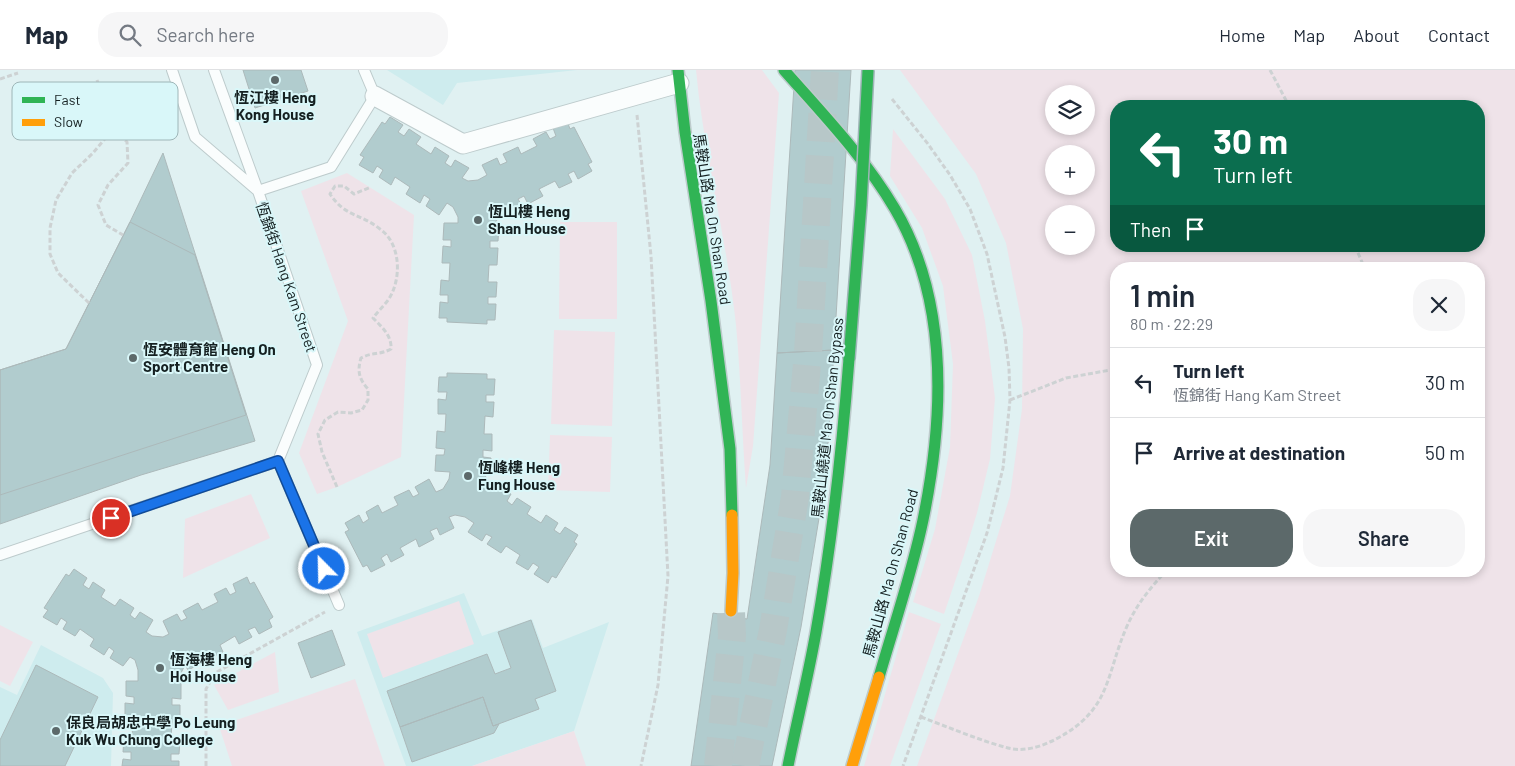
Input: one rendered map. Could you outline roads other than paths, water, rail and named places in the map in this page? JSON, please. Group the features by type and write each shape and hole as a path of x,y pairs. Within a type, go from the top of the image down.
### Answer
{"main road":[{"name":"馬鞍山路 Ma On Shan Road","path":"784,70 852,148 887,198 907,232 918,261 927,290 933,322 936,365 936,423 928,490 912,560 852,766"},
{"name":"馬鞍山繞道 Ma On Shan Bypass","path":"788,766 817,622 842,450 861,205 868,70"},
{"name":"馬鞍山路 Ma On Shan Road","path":"679,77 684,132 711,302 730,449 732,611"}],"street":[{"path":"375,96 463,144 635,95 679,77"}],"lane":[{"path":"172,70 176,82"},
{"name":"恆錦街 Hang Kam Street","path":"214,70 258,191 317,365 278,461"},
{"path":"178,87 195,137 258,191 331,167 375,96 364,70"},
{"path":"0,555 278,461 339,605"}],"tunnel":[{"path":"745,766 773,630 795,497 808,353 825,70"},
{"path":"718,766 732,636 731,611"}],"place":[{"name":"恆江樓 Heng Kong House","path":"275,80"},
{"name":"恆山樓 Heng Shan House","path":"478,220"},
{"name":"恆安體育館 Heng On Sport Centre","path":"133,358"},
{"name":"恆峰樓 Heng Fung House","path":"468,476"},
{"name":"恆海樓 Heng Hoi House","path":"160,668"},
{"name":"保良局胡忠中學 Po Leung Kuk Wu Chung College","path":"56,731"}]}
